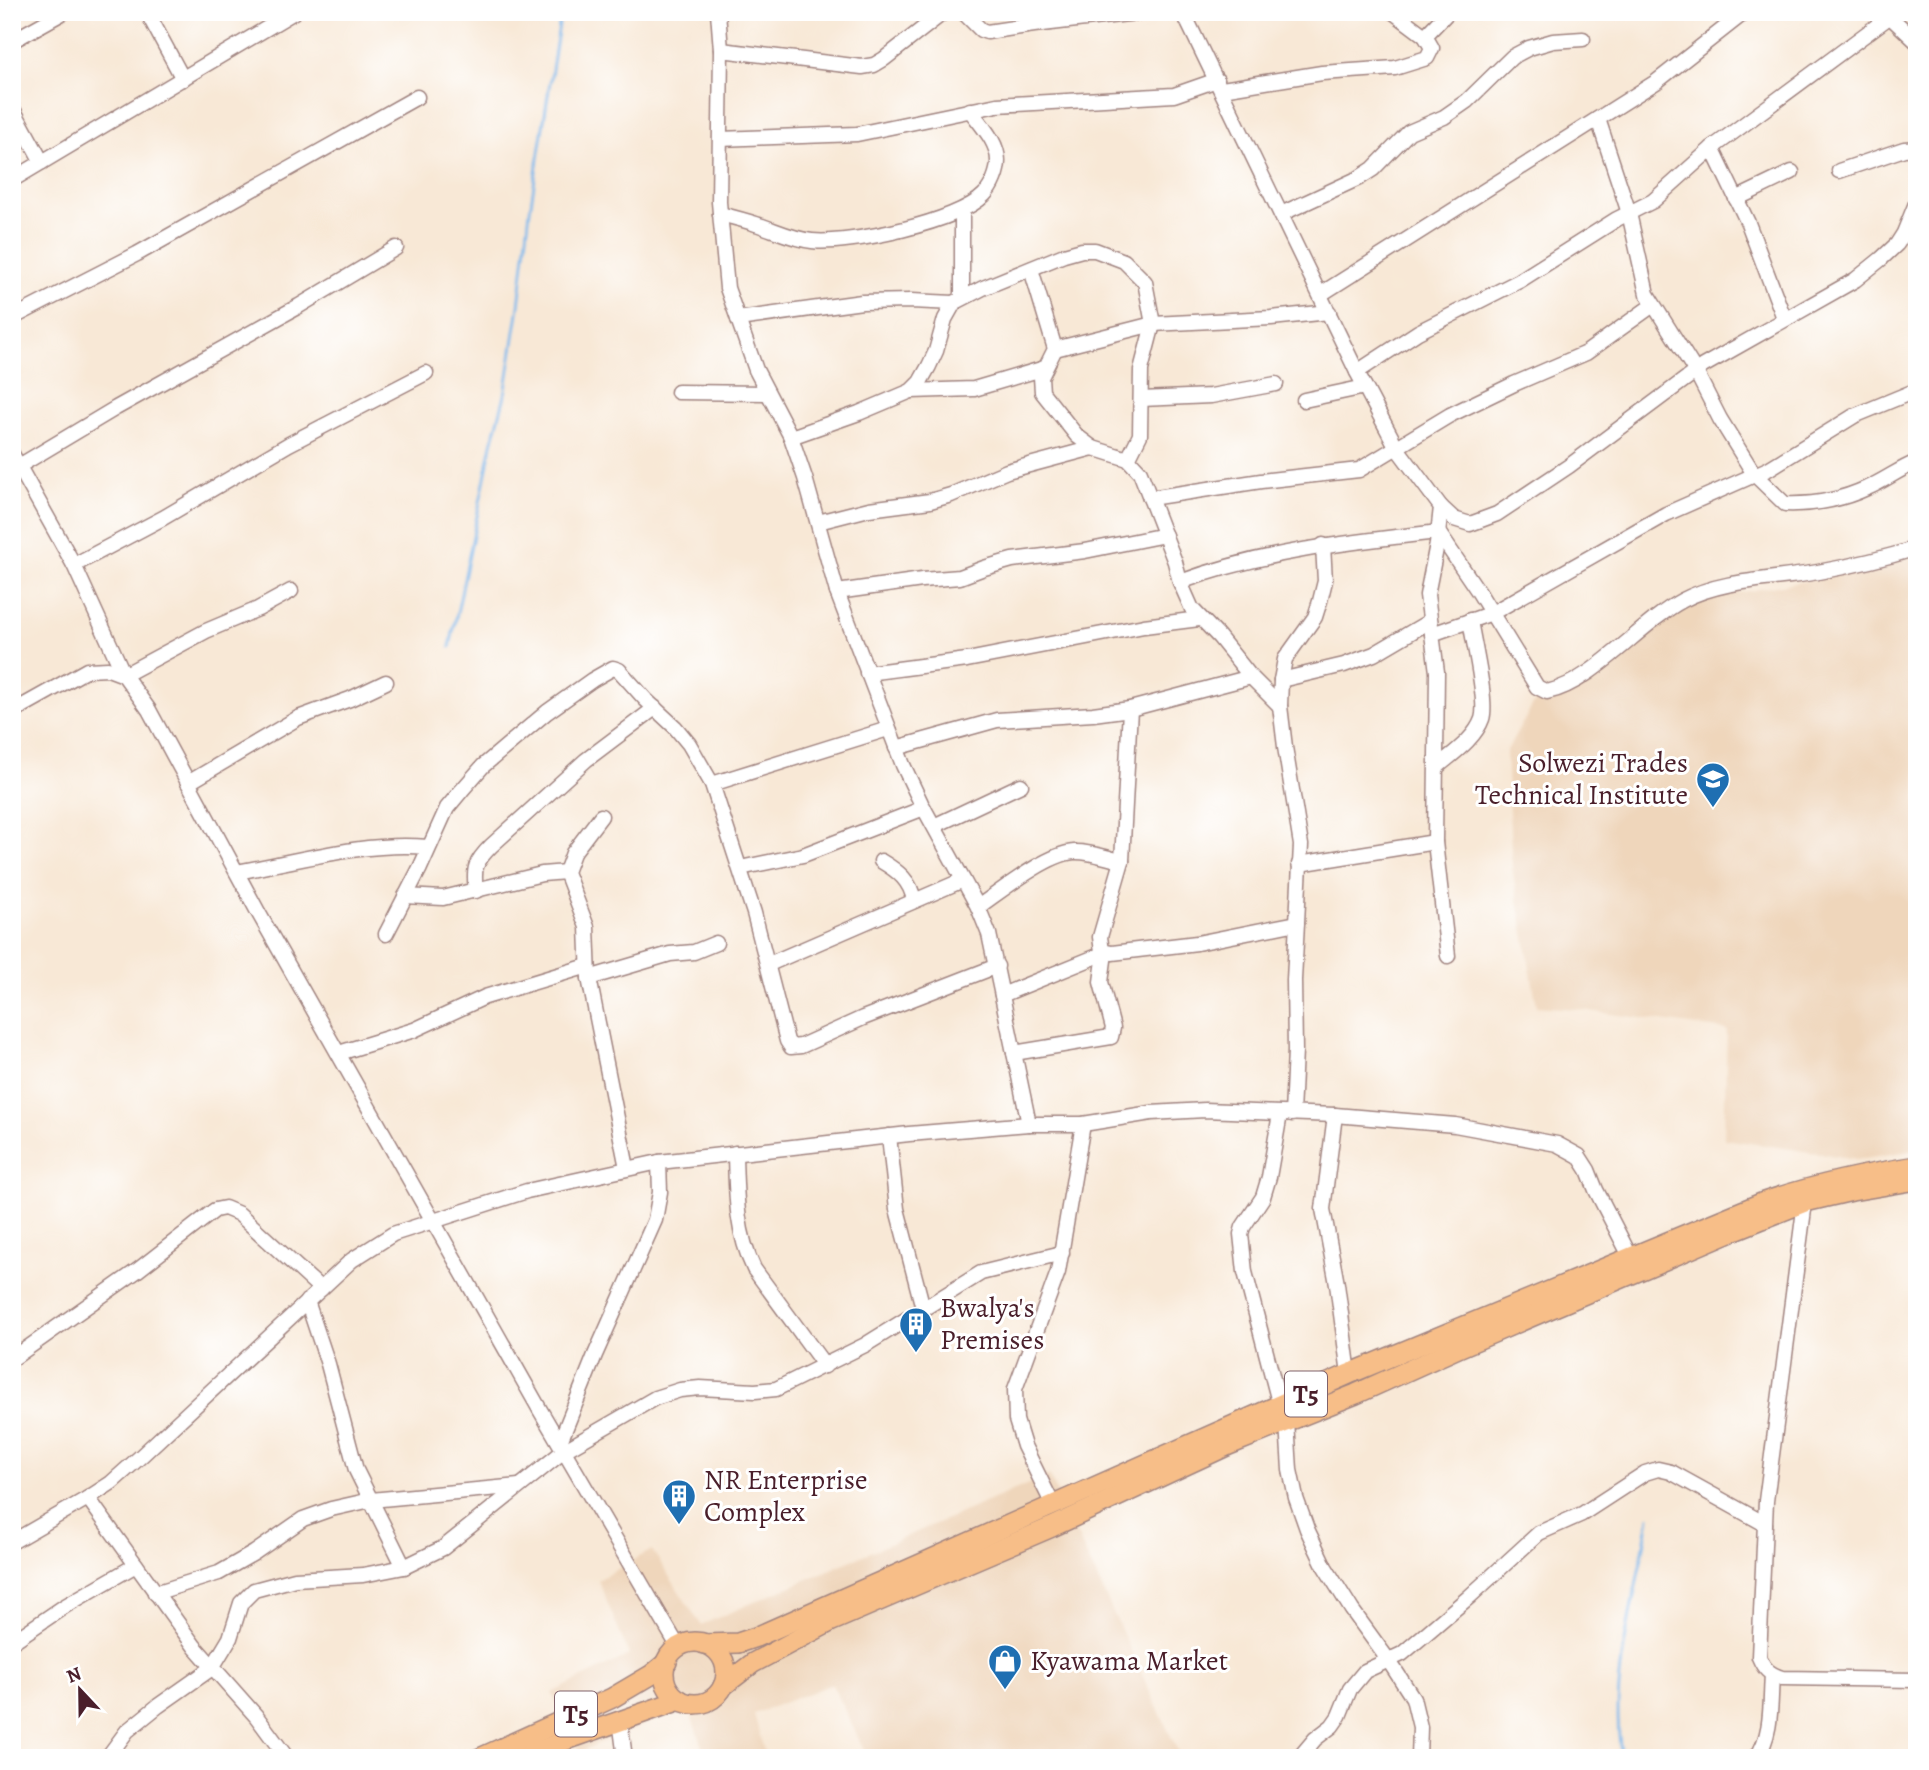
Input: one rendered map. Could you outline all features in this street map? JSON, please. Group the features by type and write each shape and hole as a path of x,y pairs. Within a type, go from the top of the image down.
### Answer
{"highway":[{"name":"T5","path":"523,1758 680,1700 692,1704 704,1702 716,1696 723,1686 753,1663 831,1622 1052,1527 1229,1445 1349,1374 1630,1256 1799,1190 1842,1179 1917,1166"},
{"name":"T5","path":"480,1758 612,1698 651,1675 673,1655 694,1643 738,1643 757,1637 1222,1430 1283,1414 1805,1202 1917,1180"},
{"path":"704,1644 715,1651 723,1661 726,1673 723,1686"},
{"path":"673,1655 665,1680 671,1692 680,1700"}],"street":[{"path":"12,41 64,12"},
{"path":"148,12 183,79"},
{"path":"12,180 294,12"},
{"path":"718,12 721,50 720,215 727,289 756,370 791,437 837,592 888,729 924,808 978,906 997,966 1029,1124"},
{"path":"721,50 862,67 874,65 944,12"},
{"path":"962,12 987,33 1145,12"},
{"path":"1183,12 1357,372 1397,448 1441,507 1454,519 1470,524 1497,514 1569,466 1696,372 1784,318 1855,280 1881,259 1903,233 1917,201"},
{"path":"720,139 857,134 997,105 1174,96 1219,84 1395,68 1427,58 1432,48 1425,36 1393,12"},
{"path":"1425,36 1448,12"},
{"path":"1321,294 1656,82 1745,12"},
{"path":"1357,372 1418,332 1519,281 1629,212 1653,201 1712,148 1887,14 1917,43"},
{"path":"1281,214 1373,169 1409,132 1444,117 1521,52 1553,41 1583,39"},
{"path":"12,318 137,254 417,97"},
{"path":"12,107 42,162"},
{"path":"720,215 755,223 795,238 827,242 867,237 962,211 984,196 991,187 998,161 992,140 970,110"},
{"path":"1598,119 1629,212 1644,283 1653,305 1696,372 1720,419 1754,474 1785,504 1809,505 1866,489 1917,462"},
{"path":"1712,148 1737,199 1784,318"},
{"path":"1839,171 1904,149 1917,148"},
{"path":"1737,199 1792,172"},
{"path":"791,437 880,405 911,391 920,382 936,351 945,319 958,301 962,211"},
{"path":"396,248 311,299 116,408 16,460 74,565 124,675 149,710 237,872 563,1446 673,1655"},
{"path":"738,319 862,302 958,301 1082,250 1110,254 1124,261 1144,282 1153,324 1141,370 1140,435 1128,459"},
{"path":"1031,269 1055,349 1041,377 1042,393 1077,436 1093,447 1128,459 1140,472 1180,582 1199,618 1280,706"},
{"path":"1150,498 1261,481 1359,470 1450,415 1586,353 1653,305"},
{"path":"1055,349 1153,324 1329,312"},
{"path":"911,391 974,389 1045,368"},
{"path":"74,565 163,518 289,444 426,373"},
{"path":"1141,399 1211,396 1276,384"},
{"path":"1304,400 1365,387"},
{"path":"1281,680 1344,665 1431,627 1492,613 1654,520 1768,469 1854,416 1917,390"},
{"path":"678,392 767,393"},
{"path":"818,522 869,509 930,501 1007,471 1093,447"},
{"path":"1441,507 1427,594 1437,672 1435,842 1448,956"},
{"path":"1438,532 1537,687 1547,692 1572,682 1668,610 1696,595 1736,584 1819,572 1917,548"},
{"path":"1180,582 1245,561 1323,545 1438,532"},
{"path":"837,592 960,577 1012,560 1085,551 1164,535"},
{"path":"1323,545 1325,581 1321,601 1315,617 1285,659 1281,680 1280,706 1301,845 1294,980 1295,1051 1286,1114 1266,1187 1241,1234 1245,1272 1283,1414 1296,1498 1325,1567 1409,1692 1420,1727 1419,1758"},
{"path":"12,712 87,670 108,669 124,675 206,631 265,606 292,591"},
{"path":"867,673 967,660 1199,618"},
{"path":"1437,767 1466,742 1482,718 1482,694 1469,620"},
{"path":"386,934 447,808 483,766 547,712 613,668 619,670 689,744 712,784 769,964 787,1041 794,1048 997,966"},
{"path":"896,748 997,720 1130,709 1251,677"},
{"path":"188,783 298,718 350,699 386,682"},
{"path":"477,891 474,876 477,860 586,760 655,708"},
{"path":"1014,1053 1111,1037 1113,1028 1101,982 1105,953 1100,947 1100,937 1122,862 1130,709"},
{"path":"712,784 888,729"},
{"path":"934,827 1021,785"},
{"path":"740,868 803,855 924,808"},
{"path":"601,816 573,853 566,872 587,926 589,972 626,1168"},
{"path":"1299,864 1435,842"},
{"path":"237,872 375,847 428,847"},
{"path":"978,906 1056,856 1073,852 1085,853 1122,862"},
{"path":"881,861 895,869 906,880 912,888 914,901"},
{"path":"405,896 443,898 542,874 566,872"},
{"path":"769,964 963,880"},
{"path":"1002,995 1105,953 1197,943 1297,923"},
{"path":"339,1053 414,1030 485,997 670,954 694,952 716,943"},
{"path":"12,1542 111,1483 352,1260 393,1234 527,1191 659,1162 889,1136 1029,1124 1083,1124 1151,1113 1205,1110 1335,1115 1455,1125 1557,1144 1579,1156 1630,1256"},
{"path":"1335,1115 1323,1209 1337,1284 1349,1374"},
{"path":"1054,1507 1024,1446 1016,1420 1015,1389 1052,1293 1062,1253 1083,1124"},
{"path":"889,1136 897,1209 923,1308"},
{"path":"735,1153 738,1221 747,1255 759,1277 825,1366"},
{"path":"563,1446 595,1354 656,1220 660,1192 659,1162"},
{"path":"1805,1202 1774,1431 1758,1646 1763,1667 1772,1675 1782,1678 1917,1680"},
{"path":"12,1359 128,1278 206,1216 220,1208 239,1214 321,1289"},
{"path":"107,1758 127,1731 212,1668 230,1638 242,1603 254,1590 295,1579 363,1575 404,1567 443,1548 563,1446 667,1394 700,1388 766,1391 792,1383 865,1345 981,1273 1062,1253"},
{"path":"307,1301 328,1364 349,1449 404,1567"},
{"path":"1299,1758 1311,1743 1332,1726 1350,1689 1365,1671 1402,1654 1539,1533 1582,1514 1652,1470 1671,1472 1765,1524"},
{"path":"155,1593 219,1573 254,1553 303,1519 331,1508 371,1500 519,1486"},
{"path":"88,1498 212,1668 256,1716 287,1758"},
{"path":"12,1642 65,1606 136,1565"},
{"path":"1756,1758 1765,1742 1772,1675"},
{"path":"620,1720 625,1758"}],"shaded area":[{"name":"Solwezi Trades Technical Institute","path":"1917,555 1917,1150 1857,1159 1724,1139 1727,1030 1537,1006 1512,867 1506,752 1534,703 1575,688 1673,612 1703,599 1821,578"},
{"path":"1049,1475 1181,1758 868,1758 832,1684 754,1714 766,1758 706,1758 688,1707 580,1751 552,1693 629,1655 598,1580 652,1550 701,1625"}],"waterway":[{"path":"450,647 492,444 505,395 561,12"},
{"path":"1622,1758 1618,1728 1621,1667 1649,1516"}],"place":[{"name":"Solwezi Trades Technical Institute","path":"1713,809"},
{"name":"Bwalya's Premises","path":"916,1354"},
{"name":"NR Enterprise Complex","path":"679,1526"},
{"name":"Kyawama Market","path":"1005,1691"}]}
